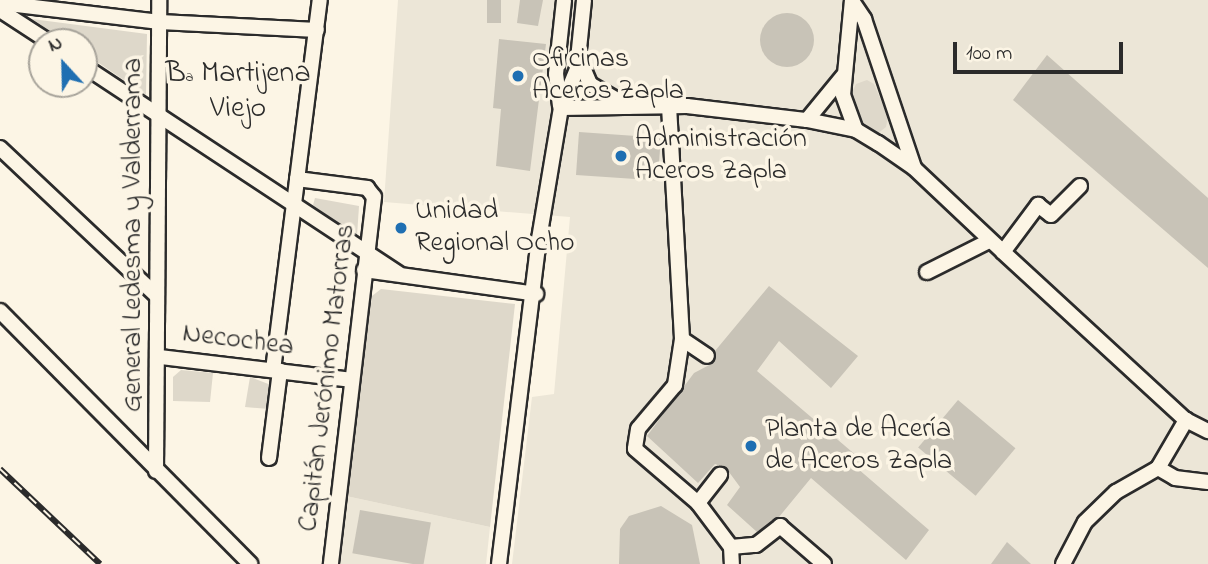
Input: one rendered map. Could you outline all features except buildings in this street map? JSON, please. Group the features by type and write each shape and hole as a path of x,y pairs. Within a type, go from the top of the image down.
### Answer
{"street":[{"name":"General Ledesma y Valderrama","path":"156,471 160,357 155,294 159,0"},
{"path":"270,458 294,202 320,0"},
{"path":"561,108 556,74 564,0"},
{"path":"499,564 561,108 578,56 584,0"},
{"path":"852,1 843,95 856,131"},
{"path":"852,1 864,19 914,168"},
{"path":"0,2 160,22 317,30"},
{"path":"0,10 28,28"},
{"path":"578,56 590,84 631,108"},
{"path":"98,75 294,202 399,274"},
{"path":"807,120 844,76"},
{"path":"561,108 669,106 807,120 856,131 914,168 989,241 1186,420 1208,431"},
{"path":"669,106 682,339 675,385 633,440 635,449 698,503 731,547 732,564"},
{"path":"3,157 155,294"},
{"name":"Capitán Jerónimo Matorras","path":"297,180 367,188 374,197 331,564"},
{"path":"1003,252 1038,205 1051,215 1080,186"},
{"path":"927,272 989,241"},
{"path":"364,270 536,294"},
{"path":"0,312 248,563 263,564"},
{"path":"682,339 707,356"},
{"name":"Necochea","path":"160,357 352,380"},
{"path":"1063,564 1085,522 1116,492 1158,468 1186,420"},
{"path":"1158,468 1175,478 1208,482"},
{"path":"698,503 720,475"},
{"path":"731,547 757,545 780,526 824,564"}],"shaded area":[{"path":"398,0 1208,0 1208,564 512,564 532,397 554,394 570,217 384,202"},
{"path":"32,19 147,34 146,95 98,62 98,28 46,28"},
{"path":"867,80 874,84 888,117 886,127 877,134 866,129 851,95 856,84"},
{"path":"315,198 359,206 357,236 313,205"},
{"path":"381,289 515,304 490,527 346,496 372,296"},
{"path":"181,370 213,373 210,402 173,401 173,377"},
{"path":"250,377 271,385 269,409 245,407"},
{"path":"346,496 490,527 486,564 338,564"}],"railway":[{"path":"0,469 100,564"}],"place":[{"name":"Oficinas Aceros Zapla","path":"518,76"},
{"name":"Administración Aceros Zapla","path":"621,156"},
{"name":"Unidad Regional Ocho","path":"401,228"},
{"name":"Planta de Acería de Aceros Zapla","path":"751,446"}],"district":[{"name":"Bª Martijena Viejo","path":"238,91"}]}
